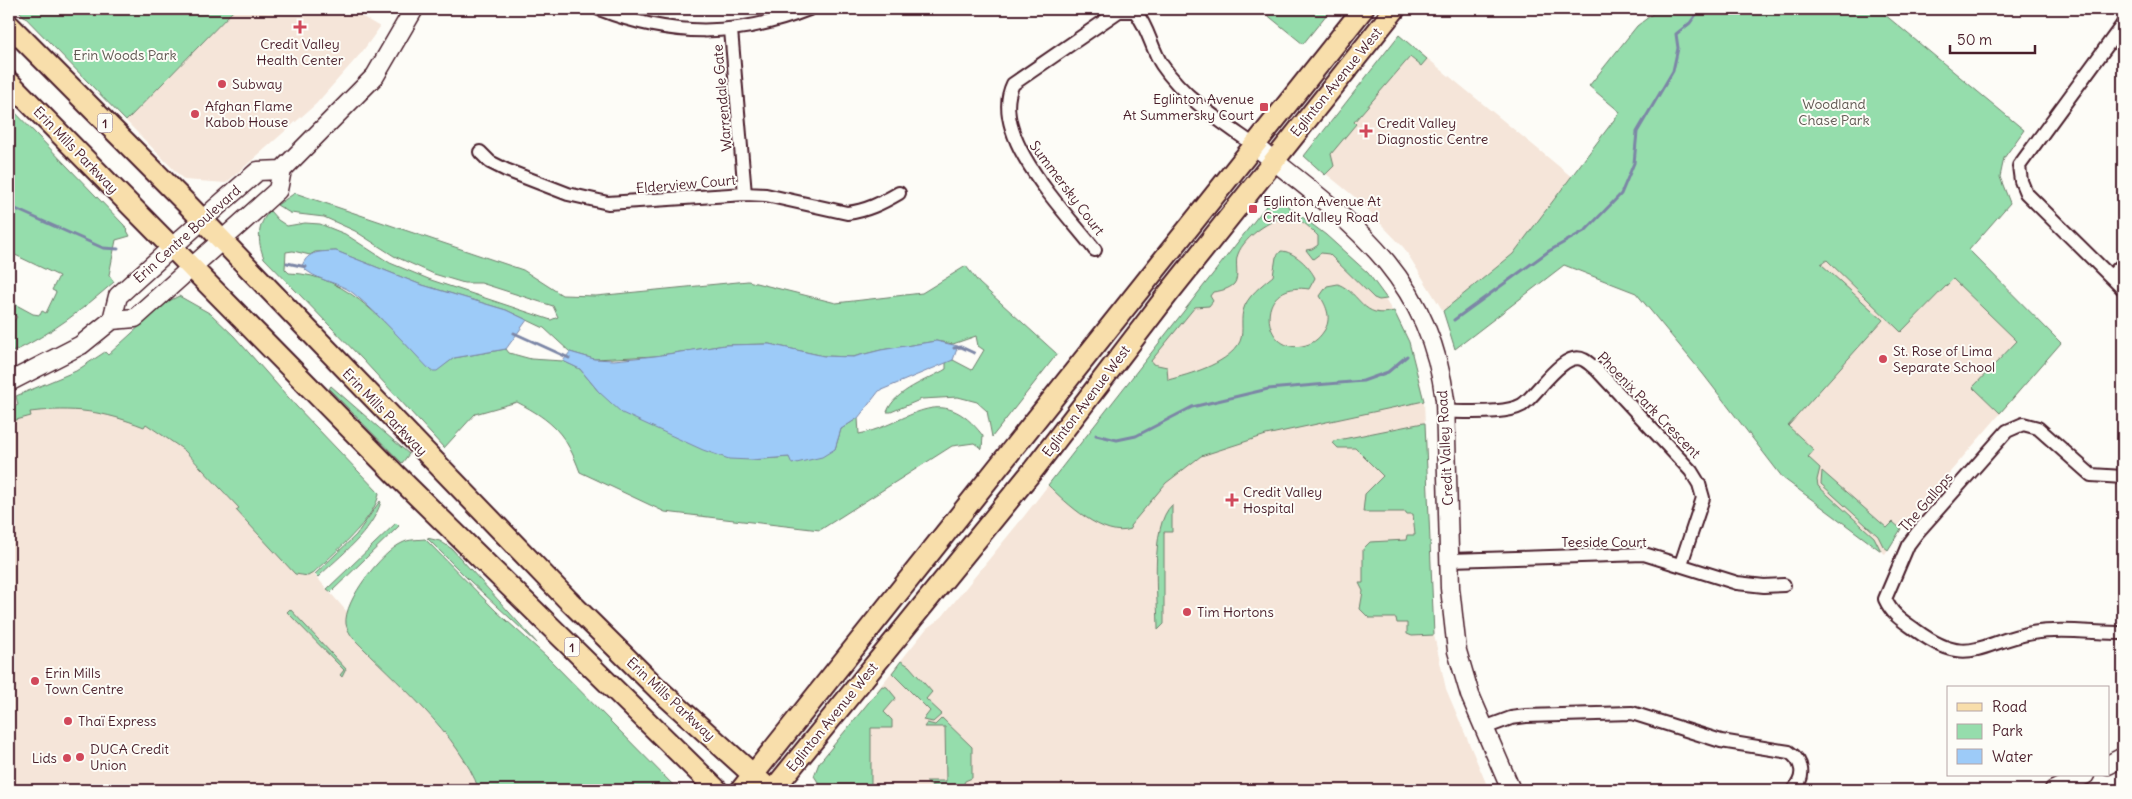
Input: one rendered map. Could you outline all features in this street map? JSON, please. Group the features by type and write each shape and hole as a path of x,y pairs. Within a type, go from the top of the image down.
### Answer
{"main road":[{"name":"Eglinton Avenue West","path":"747,783 1363,9"},
{"name":"Eglinton Avenue West","path":"771,790 1034,469 1274,160 1395,9"},
{"name":"Erin Mills Parkway","path":"9,25 202,220 569,601 658,688 747,783 771,790"},
{"name":"Erin Mills Parkway","path":"9,82 396,475 717,790"}],"street":[{"name":"Erin Centre Boulevard","path":"282,170 258,171 202,220 118,296 112,320 135,318 278,190 282,170 375,76 414,9"},
{"path":"599,9 655,27 688,30 731,30 766,24 808,9"},
{"name":"Summersky Court","path":"1095,250 1022,156 1012,134 1007,102 1013,84 1119,11 1135,11 1145,24 1162,64 1188,96 1254,145"},
{"path":"2123,24 2019,166 2021,181 2026,193 2123,289"},
{"name":"Warrendale Gate","path":"731,30 745,194"},
{"name":"Credit Valley Road","path":"1254,145 1352,224 1408,290 1424,320 1435,348 1445,412 1450,560 1457,651 1470,695 1511,790"},
{"name":"Elderview Court","path":"480,152 490,162 506,170 568,194 608,203 745,194 766,195 847,214 879,205 899,193"},
{"path":"2111,276 2123,264"},
{"path":"9,382 81,345 112,320"},
{"name":"Phoenix Park Crescent","path":"1445,412 1506,410 1521,405 1571,358 1583,359 1596,369 1666,444 1691,471 1699,484 1702,498 1681,564"},
{"name":"The Gallops","path":"2123,477 2091,475 2038,428 2023,424 2007,431 1908,545 1885,599 1892,613 1932,642 1951,649 1966,651 1986,648 2031,633 2123,633"},
{"name":"Teeside Court","path":"1450,560 1644,554 1737,583 1764,586 1784,585"},
{"path":"1484,728 1512,718 1526,716 1632,713 1721,741 1789,752 1797,757 1802,770 1801,777 1793,790"},
{"path":"2110,763 2123,757"},
{"path":"2054,790 2083,776"}],"shaded area":[{"path":"235,9 349,9 380,27 362,52 316,104 226,183 184,180 126,121"},
{"path":"1399,35 1573,178 1513,254 1443,311 1404,248 1356,198 1304,156"},
{"name":"St. Rose of Lima Separate School","path":"1904,188 2061,343 1901,529 1885,554 1783,478 1703,374"},
{"name":"Credit Valley Hospital","path":"1273,197 1276,197 1326,235 1368,273 1402,326 1420,382 1424,401 1434,635 1446,689 1489,790 817,790 820,786 814,776 819,763 927,628 942,617 1025,515"},
{"path":"9,409 30,412 73,409 115,415 144,427 146,424 184,450 239,508 236,510 297,573 302,576 313,573 348,613 347,617 461,753 479,790 9,790"}],"green space":[{"name":"Erin Woods Park","path":"17,9 235,9 126,121"},
{"path":"1260,9 1331,9 1303,44"},
{"name":"Woodland Chase Park","path":"1659,9 1878,9 2024,130 2004,158 2000,177 2010,203 1969,250 2061,343 2000,413 1973,387 2017,341 1953,279 1901,332 1827,260 1821,264 1883,320 1788,426 1814,450 1808,457 1820,468 1817,480 1818,486 1874,537 1881,551 1783,478 1703,374 1636,293 1564,265 1455,349 1443,311 1513,254 1620,112 1589,86 1637,26"},
{"path":"1399,35 1427,59 1421,66 1410,57 1354,122 1356,124 1331,154 1334,166 1325,175 1304,156"},
{"path":"9,106 124,225 130,236 116,240 109,275 114,282 66,321 13,352 10,343 10,333 17,317 9,310 9,301 33,314 40,315 42,311 46,313 56,292 52,290 59,276 9,252"},
{"path":"295,193 523,270 562,295 596,296 748,281 836,303 922,293 966,266 979,283 1057,354 992,437 987,411 977,402 958,397 922,399 887,412 891,404 904,392 946,369 946,361 953,360 972,370 984,350 978,346 976,336 953,344 936,341 881,350 853,357 824,356 769,344 725,345 655,356 594,359 570,352 544,328 506,310 419,284 336,251 315,252 310,255 293,251 286,252 285,269 289,273 311,276 332,283 350,294 384,322 431,370 437,370 454,358 506,349 509,353 531,359 563,361 580,369 599,392 751,460 789,457 835,449 841,429 858,418 859,434 877,429 924,410 938,408 953,410 967,419 983,436 982,449 974,443 952,446 820,530 665,512 580,472 569,448 557,430 549,422 517,402 475,414 444,448 363,360 264,258 259,239 261,227 266,216 270,211 287,226 305,223 320,224 345,234 390,263 431,280 551,320 558,317 553,306 481,283 464,283 434,274 394,256 355,231 324,217 290,213 277,205"},
{"path":"1273,197 1276,197 1326,235 1368,273 1387,299 1379,300 1374,298 1329,254 1321,253 1313,259 1306,250 1318,245 1318,236 1310,228 1293,218 1278,220 1261,228 1241,247 1237,257 1237,277 1234,284 1225,290 1213,292 1210,296 1213,301 1209,306 1195,307 1151,361 1153,364 1167,367 1168,380 1206,368 1232,352 1240,341 1242,315 1245,306 1255,291 1273,276 1276,257 1281,251 1301,260 1315,278 1309,289 1291,289 1279,295 1271,305 1269,317 1271,329 1278,339 1288,345 1302,346 1312,343 1317,339 1328,322 1325,304 1320,296 1327,286 1338,284 1346,288 1363,305 1375,312 1394,311 1409,342 1424,401 1266,435 1201,456 1166,483 1130,526 1131,529 1120,531 1109,529 1086,518 1048,485"},
{"path":"179,296 211,314 234,336 296,406 379,493 370,513 352,536 308,576 295,574 236,510 239,508 184,450 146,424 144,427 115,417 75,410 30,412 31,416 9,422 9,409 18,405 16,396 76,371 105,352 108,355 165,303"},
{"path":"331,386 409,454 402,463 329,389"},
{"path":"1425,423 1434,635 1412,636 1407,634 1407,623 1397,623 1396,618 1369,618 1360,609 1363,591 1359,583 1363,583 1363,549 1370,542 1406,540 1407,535 1415,535 1413,514 1406,514 1406,512 1363,512 1365,494 1383,476 1355,448 1338,448 1333,441"},
{"path":"1822,471 1887,528 1893,522 1901,529 1888,550 1883,546 1878,536 1821,484"},
{"path":"380,501 376,513 363,534 318,577 315,574 356,535"},
{"path":"1172,505 1172,532 1164,532 1164,624 1158,630 1157,546 1165,515"},
{"path":"396,523 399,526 331,592 327,589"},
{"path":"427,538 440,541 452,549 537,643 471,582"},
{"path":"425,539 496,611 547,657 678,790 479,790 470,769 442,729 406,690 353,638 346,624 347,614 357,591 365,578 384,556 402,543 410,540"},
{"path":"290,609 346,669 342,677 340,675 344,670 287,612"},
{"path":"901,661 909,666 932,692 926,699 942,714 933,722 923,720 930,711 892,673"},
{"path":"882,686 887,687 896,698 884,712 892,720 892,728 871,728 871,785 820,785 814,776 819,763"},
{"path":"942,718 972,747 972,778 965,781 962,788 935,788 927,783 927,781 946,781 945,727 924,727 927,723 935,725"}],"water":[{"path":"336,251 419,284 506,310 527,320 506,349 454,358 437,371 431,371 353,293 313,275 302,266 311,254"},
{"path":"936,341 958,346 953,360 879,391 858,418 841,429 835,449 822,457 792,464 789,457 751,460 729,459 703,450 622,413 599,392 580,369 563,361 570,352 594,359 614,360 655,356 725,345 769,344 824,356 853,357 881,350"}],"waterway":[{"path":"1454,320 1549,251 1586,230 1621,194 1634,163 1637,132 1673,71 1678,48 1676,34 1690,23 1700,9"},
{"path":"9,206 103,248 118,249"},
{"path":"287,263 306,267"},
{"path":"514,333 569,358"},
{"path":"954,348 961,347 974,353"},
{"path":"1096,435 1117,440 1136,436 1192,407 1268,389 1363,381 1388,372 1407,356"}],"place":[{"name":"Credit Valley Health Center","path":"300,27"},
{"name":"Subway","path":"222,84"},
{"name":"Eglinton Avenue At Summersky Court","path":"1264,107"},
{"name":"Afghan Flame Kabob House","path":"195,114"},
{"name":"Credit Valley Diagnostic Centre","path":"1366,131"},
{"name":"Eglinton Avenue At Credit Valley Road","path":"1253,209"},
{"name":"St. Rose of Lima Separate School","path":"1883,359"},
{"name":"Credit Valley Hospital","path":"1232,500"},
{"name":"Tim Hortons","path":"1187,612"},
{"name":"Erin Mills Town Centre","path":"35,681"},
{"name":"Thaï Express","path":"68,721"},
{"name":"DUCA Credit Union","path":"80,757"},
{"name":"Lids","path":"67,758"}]}
